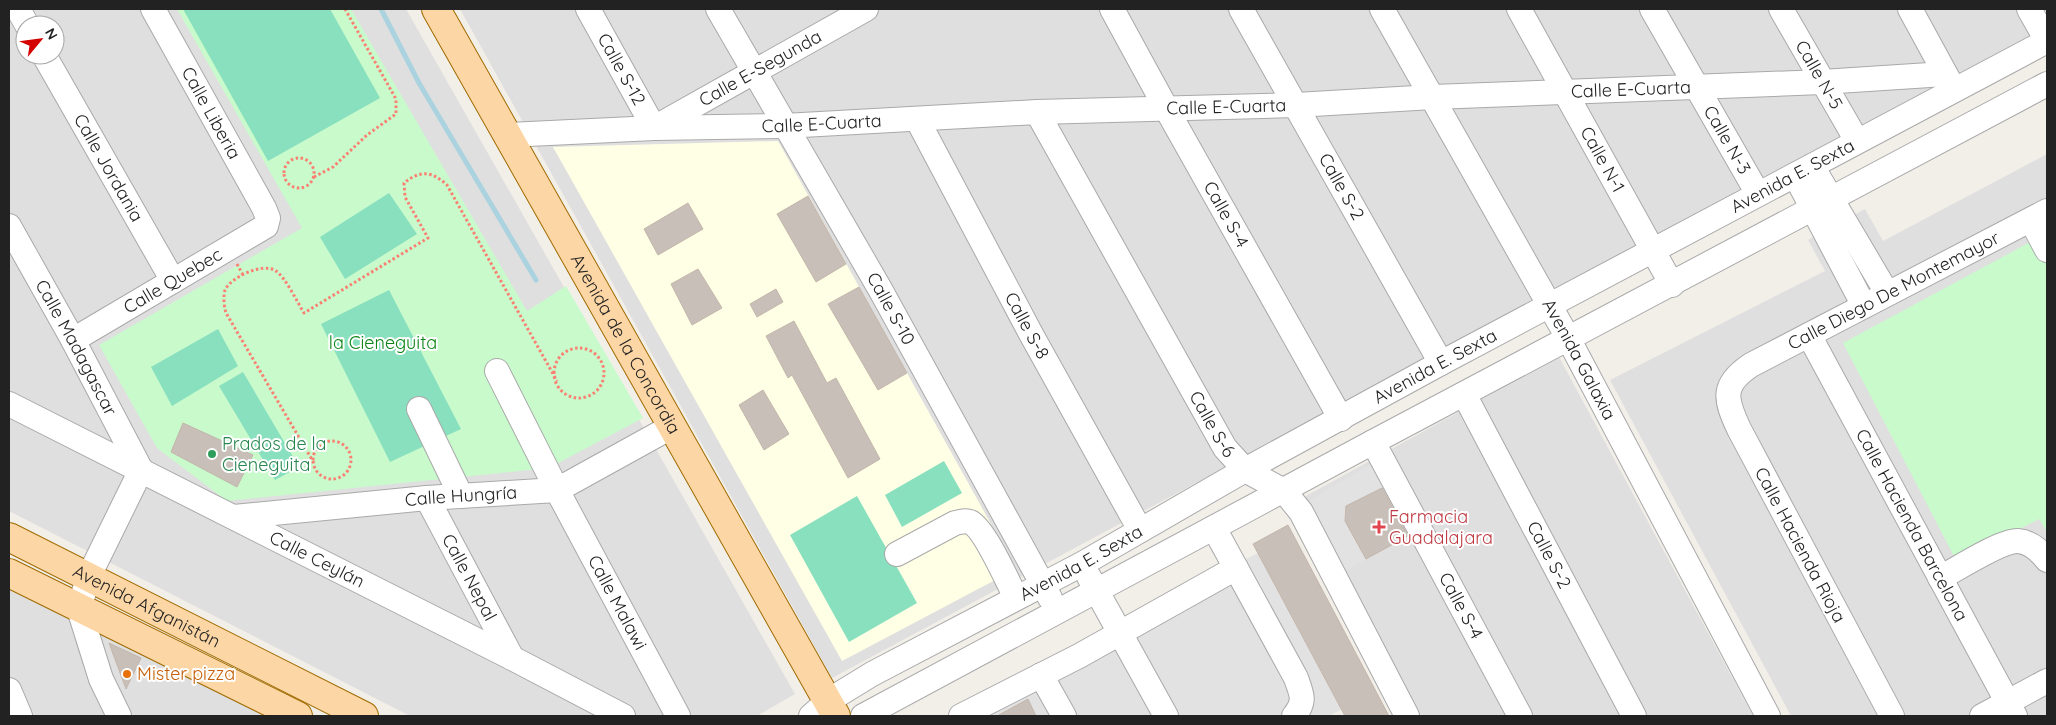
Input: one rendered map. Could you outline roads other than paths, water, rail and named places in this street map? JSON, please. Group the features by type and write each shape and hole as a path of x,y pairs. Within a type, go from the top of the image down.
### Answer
{"main road":[{"name":"Avenida de la Concordia","path":"436,9 672,427 820,707"},
{"name":"Avenida Afganistán","path":"9,537 364,716"},
{"name":"Avenida Afganistán","path":"9,573 78,609 298,716"}],"street":[{"name":"Calle Liberia","path":"152,9 268,218"},
{"name":"Calle S-12","path":"588,9 654,128"},
{"name":"Calle S-10","path":"718,9 880,289 1058,613"},
{"name":"Calle S-4","path":"1112,9 1341,419"},
{"name":"Calle S-2","path":"1241,9 1441,363"},
{"name":"Avenida Galaxia","path":"1382,9 1550,305 1768,716"},
{"name":"Calle N-1","path":"1519,9 1672,285"},
{"name":"Calle N-3","path":"1652,9 1758,194"},
{"name":"Calle N-5","path":"1781,9 1857,141"},
{"path":"1910,9 1950,82"},
{"path":"2029,9 2047,41"},
{"name":"Calle E-Segunda","path":"654,128 754,73 855,12"},
{"name":"Avenida E. Sexta","path":"820,707 872,674 1082,564 1245,470 1441,363 1857,141 1950,82 2047,41"},
{"name":"Calle Jordania","path":"50,65 173,281"},
{"name":"Calle E-Cuarta","path":"507,135 654,128 784,126 1037,112 1296,105 1433,97 1822,82 1950,82"},
{"name":"Avenida E. Sexta","path":"863,716 1058,613 1373,442 1672,285 2047,84"},
{"name":"Calle S-6","path":"1037,112 1225,448 1245,470 1284,491 1301,512 1407,716"},
{"name":"Calle S-8","path":"917,119 1031,334 1140,530"},
{"path":"1803,170 1822,204 1864,306"},
{"path":"1822,204 1887,293"},
{"path":"2039,216 2047,250"},
{"name":"Calle Diego De Montemayor","path":"1740,372 1887,293 2039,216"},
{"name":"Calle Quebec","path":"73,340 260,231 266,226 268,218"},
{"name":"Calle Madagascar","path":"9,226 73,340 141,470"},
{"name":"Calle Hacienda Barcelona","path":"1808,335 2011,709"},
{"name":"Calle Malawi","path":"497,371 557,490 678,716"},
{"name":"Calle Hacienda Rioja","path":"1740,372 1731,382 1727,396 1731,412 1892,716"},
{"name":"Calle S-2","path":"1464,394 1634,716"},
{"name":"Calle Ceylán","path":"9,404 623,716"},
{"path":"419,409 461,496"},
{"name":"Calle Hungría","path":"234,517 427,498 557,490 672,427"},
{"name":"Calle S-4","path":"1373,442 1520,716"},
{"path":"119,716 102,679 78,609 88,578 141,470"},
{"name":"Calle Nepal","path":"427,498 512,658"},
{"path":"897,554 955,524 965,520 972,522 986,540 1016,598"},
{"path":"1214,528 1296,678 1303,698 1300,708 1294,716"},
{"path":"1940,578 2005,543 2018,541 2032,544 2047,560"},
{"path":"1082,564 1166,716"},
{"path":"961,716 1120,633 1236,568"},
{"path":"1041,675 1064,716"},
{"path":"1982,716 2011,709 2047,681"},
{"path":"9,690 20,716"},
{"path":"820,707 856,716"}],"waterway":[{"path":"381,9 419,83 536,280"}],"place":[{"name":"Prados de la Cieneguita","path":"212,454"},
{"name":"Farmacia Guadalajara","path":"1379,527"},
{"name":"Mister pizza","path":"127,674"}],"park label":[{"name":"la Cieneguita","path":"383,343"}]}
